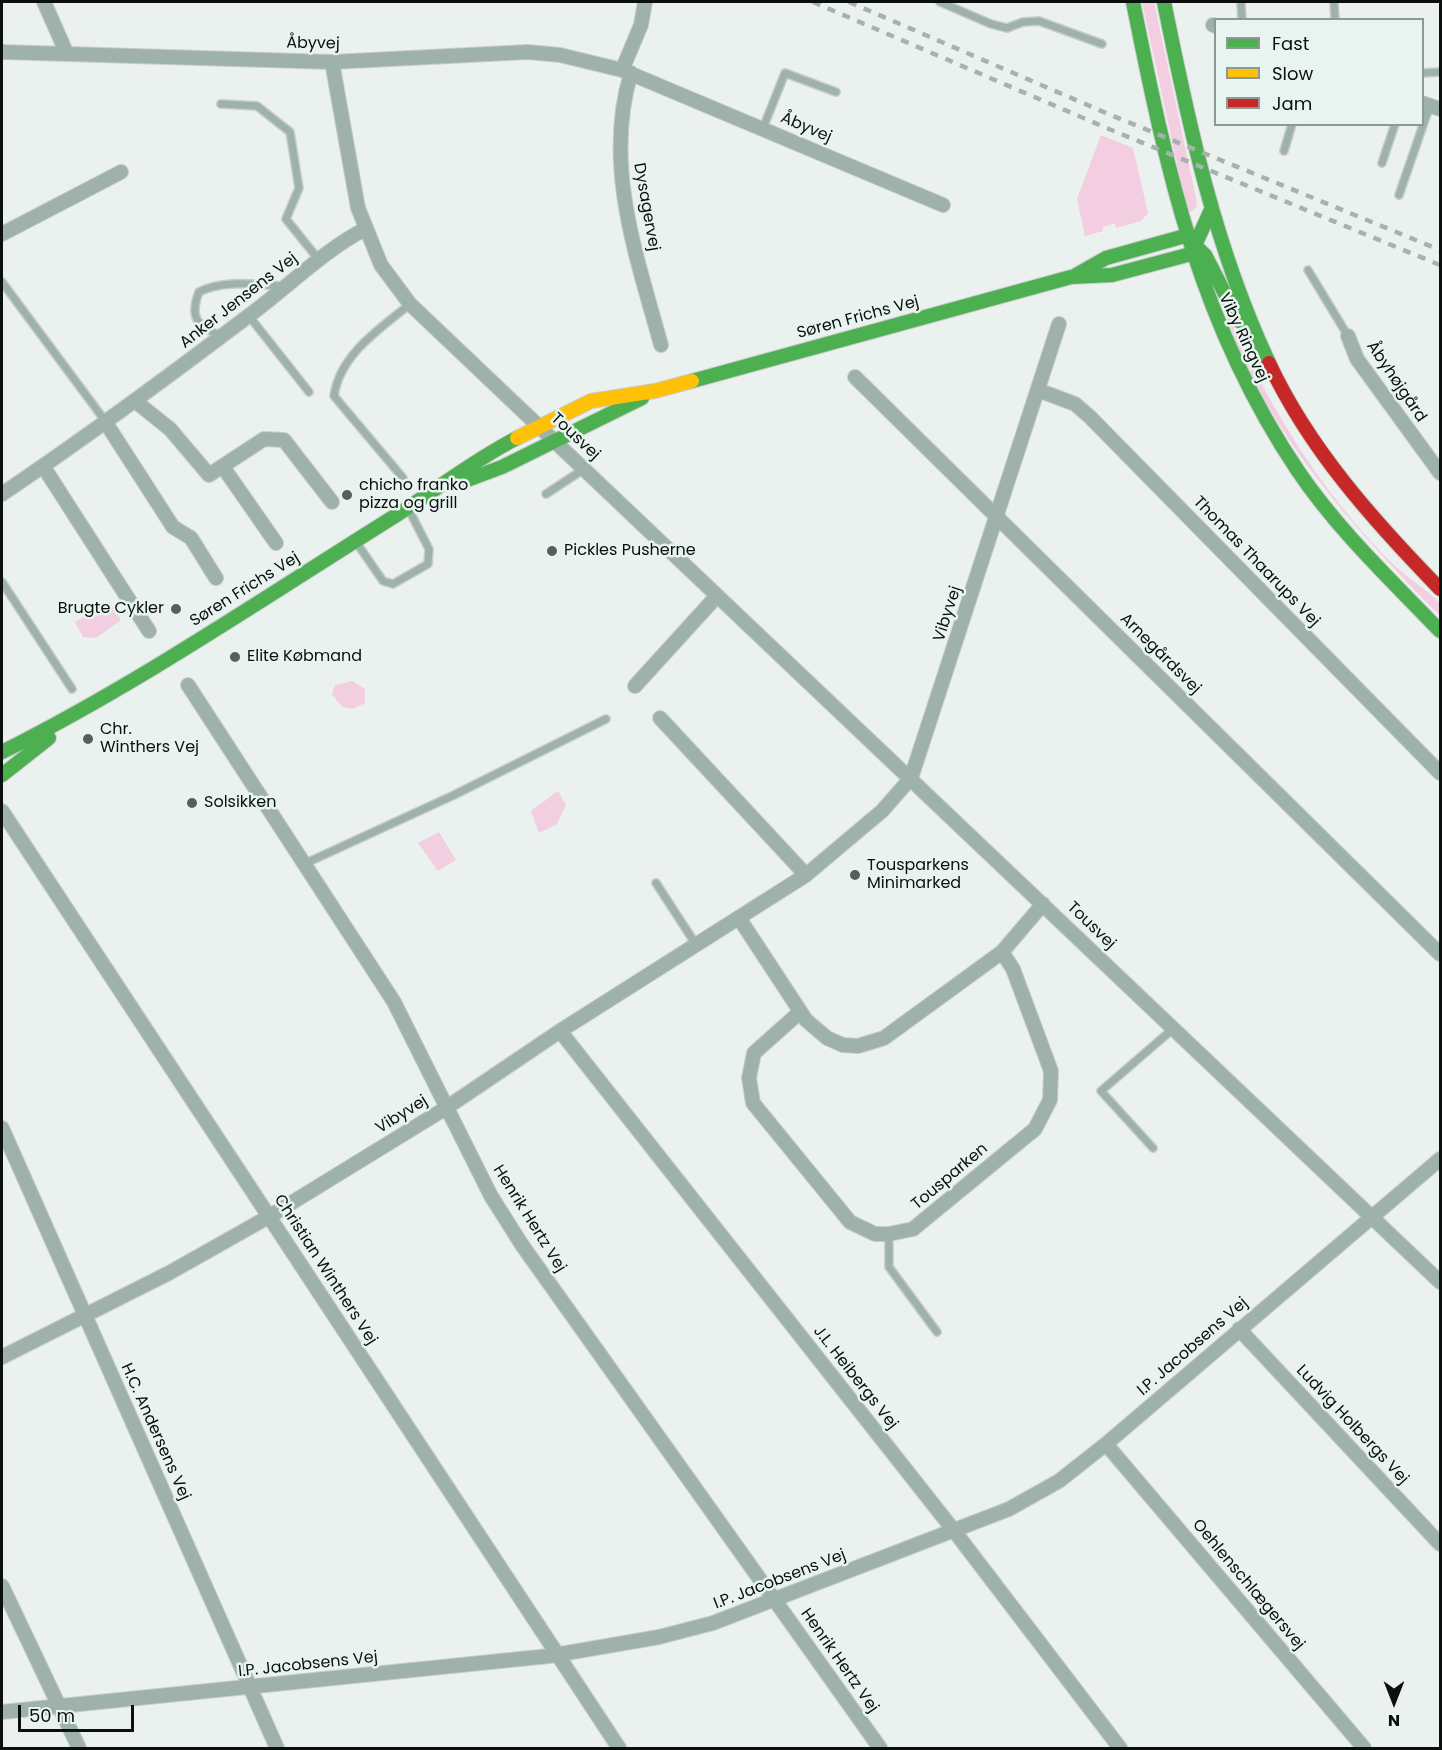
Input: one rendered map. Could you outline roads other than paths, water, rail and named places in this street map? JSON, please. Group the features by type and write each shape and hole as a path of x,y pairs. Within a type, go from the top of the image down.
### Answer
{"street":[{"path":"44,2 57,26 67,54"},
{"path":"626,72 641,25 645,2"},
{"name":"Viby Ringvej","path":"1133,2 1164,156 1185,236 1194,249 1228,350 1272,430 1299,472 1356,542 1440,631"},
{"name":"Viby Ringvej","path":"1164,2 1210,212 1241,301 1277,379 1299,418 1349,489 1440,589"},
{"name":"Åbyvej","path":"2,52 332,62 528,52 560,55 626,72 943,205"},
{"name":"Tousvej","path":"332,62 351,174 365,229 381,265 410,304 1440,1282"},
{"name":"Dysagervej","path":"626,72 620,131 621,177 628,224 661,345"},
{"path":"2,234 121,172"},
{"path":"1210,212 1194,249 1212,264 1224,297 1277,379"},
{"name":"Anker Jensens Vej","path":"2,494 106,423 289,286 342,241 365,229"},
{"name":"Søren Frichs Vej","path":"1071,278 1106,258 1185,236"},
{"name":"Søren Frichs Vej","path":"2,752 76,716 408,508 492,451 538,425 591,401 655,391 1071,278 1112,275 1194,249"},
{"name":"Vibyvej","path":"2,1357 85,1317 270,1216 446,1108 560,1031 806,875 882,812 911,778 1059,324"},
{"name":"Åbyhøjgård","path":"1348,336 1357,360 1440,473"},
{"name":"Arnegårdsvej","path":"855,377 1440,954"},
{"name":"Thomas Thaarups Vej","path":"1038,390 1076,404 1090,417 1440,773"},
{"name":"Søren Frichs Vej","path":"431,493 502,467 655,391"},
{"path":"135,401 170,429 209,475 264,439 284,440 332,502"},
{"path":"106,423 173,527 191,538 216,578"},
{"path":"43,466 148,631"},
{"path":"223,467 276,543"},
{"path":"635,686 716,597"},
{"name":"Henrik Hertz Vej","path":"188,684 394,1002 491,1196 522,1245 776,1599 880,1749"},
{"name":"Søren Frichs Vej","path":"2,775 76,716"},
{"path":"660,718 806,875"},
{"name":"Christian Winthers Vej","path":"2,811 619,1749"},
{"path":"739,918 800,1012 816,1031 843,1045 871,1044 884,1038 1002,952 1043,903"},
{"name":"Tousparken","path":"889,1234 913,1229 1035,1129 1045,1113 1050,1100 1051,1071 1012,969 1002,952"},
{"path":"800,1012 754,1053 749,1078 753,1103 850,1222 875,1234 889,1234"},
{"name":"J.L. Heibergs Vej","path":"560,1031 954,1532 1120,1749"},
{"name":"H.C. Andersens Vej","path":"2,1128 277,1749"},
{"name":"I.P. Jacobsens Vej","path":"2,1712 59,1708 557,1655 659,1637 713,1623 954,1532 1009,1509 1059,1481 1106,1444 1440,1159"},
{"name":"Ludvig Holbergs Vej","path":"1239,1329 1440,1544"},
{"name":"Oehlenschlægersvej","path":"1106,1444 1364,1749"},
{"path":"2,1586 79,1749"}],"lane":[{"path":"940,2 991,24 1007,28 1023,22 1039,21 1102,44"},
{"path":"1241,2 1242,18"},
{"path":"1334,2 1335,18"},
{"path":"1424,73 1440,72"},
{"path":"763,128 785,73 836,92"},
{"path":"221,104 257,106 290,132 299,188 286,219 319,260"},
{"path":"1424,125 1431,106"},
{"path":"1284,151 1291,126"},
{"path":"1382,164 1394,126"},
{"path":"1399,195 1424,126"},
{"path":"1308,270 1348,336"},
{"path":"2,282 106,423"},
{"path":"222,336 207,330 198,322 193,308 199,292 210,286 223,285 289,286"},
{"path":"403,478 334,396 336,384 346,363 369,338 410,304"},
{"path":"249,316 309,392"},
{"path":"546,494 585,469"},
{"path":"355,541 383,581 393,584 428,564 429,549 408,508"},
{"path":"2,582 72,689"},
{"path":"304,864 454,795 606,718"},
{"path":"656,883 697,946"},
{"path":"1153,1148 1101,1090 1174,1028"},
{"path":"889,1234 889,1267 936,1332"}],"railway":[{"path":"813,2 1109,129 1440,265"},
{"path":"849,2 1106,113 1440,250"}],"place":[{"name":"chicho franko pizza og grill","path":"347,495"},
{"name":"Pickles Pusherne","path":"552,551"},
{"name":"Brugte Cykler","path":"176,609"},
{"name":"Elite Købmand","path":"235,657"},
{"name":"Chr. Winthers Vej","path":"88,739"},
{"name":"Solsikken","path":"192,803"},
{"name":"Tousparkens Minimarked","path":"855,875"}]}
